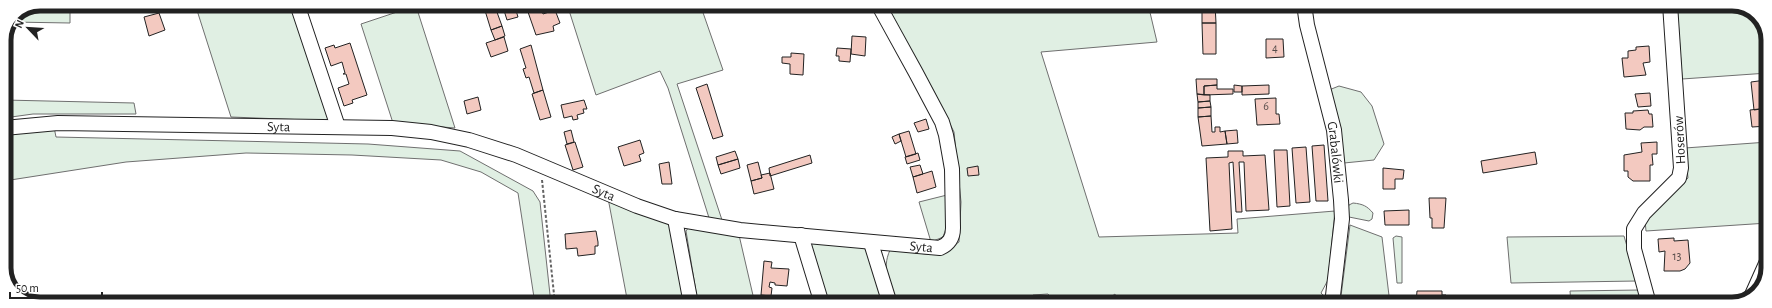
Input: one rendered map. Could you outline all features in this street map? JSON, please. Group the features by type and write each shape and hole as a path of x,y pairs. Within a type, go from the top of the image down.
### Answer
{"street":[{"path":"299,11 338,127"},
{"name":"Syta","path":"11,127 58,123 338,127 392,128 450,135 541,165 637,206 675,219 726,228 871,243 940,248 950,241 953,235 952,170 946,134 942,122 882,11"},
{"name":"Grabalówki","path":"1305,11 1309,33 1334,130 1340,192 1342,219 1333,297"},
{"name":"Hoserów","path":"1647,297 1634,249 1634,229 1644,214 1678,178 1681,168 1670,11"},
{"path":"675,219 690,297"},
{"path":"801,235 820,297"},
{"path":"871,243 888,297"}],"path":[{"path":"541,165 553,297"}],"green space":[{"path":"40,11 70,11 70,23 17,22 19,19 29,13"},
{"path":"197,11 295,11 332,121 231,117"},
{"path":"400,11 418,11 455,128 393,123 361,24"},
{"path":"569,11 702,11 723,70 677,84 723,223 710,221 668,88 660,71 596,95"},
{"path":"888,11 1150,11 1157,42 1041,52 1099,237 1238,233 1237,219 1335,211 1328,280 1321,293 1325,297 1116,297 1115,294 1111,297 1051,297 1048,294 1033,295 1031,297 894,297 886,271 887,257 890,250 926,254 943,253 959,242 961,202 954,132 932,88"},
{"path":"1677,11 1736,11 1753,19 1758,27 1761,38 1761,73 1682,79"},
{"path":"1339,86 1361,92 1372,106 1384,144 1374,160 1344,163 1329,90"},
{"path":"11,100 134,103 136,114 33,114 11,117"},
{"path":"54,127 56,137 368,144 460,151 533,191 540,202 550,297 534,297 518,193 481,172 441,160 352,155 246,153 126,162 11,180 11,135"},
{"path":"1761,143 1761,223 1646,231 1645,220 1688,178 1685,148"},
{"path":"947,195 948,223 943,237 931,242 919,202"},
{"path":"608,198 669,222 685,297 627,297"},
{"path":"1353,203 1362,205 1369,209 1373,213 1372,219 1369,221 1349,217 1346,212 1349,205"},
{"path":"1350,225 1382,237 1389,297 1341,297"},
{"path":"689,227 739,235 753,297 697,297 686,231"},
{"path":"1396,236 1402,237 1402,283 1397,283 1393,238"},
{"path":"1624,236 1637,281 1511,283 1507,237"},
{"path":"809,240 865,247 873,264 883,297 826,297"},
{"path":"1640,290 1642,297 1570,297 1570,291"}],"building":[{"path":"485,11 497,11 502,26 491,30"},
{"path":"504,11 516,11 518,17 507,20"},
{"path":"542,11 543,14 555,11 560,23 553,26 554,31 536,35 528,12"},
{"path":"1202,11 1215,11 1216,23 1202,23"},
{"path":"159,13 165,30 149,36 144,17"},
{"path":"1202,23 1216,23 1216,54 1203,54"},
{"path":"502,26 505,36 495,40 491,30"},
{"path":"852,36 866,37 865,56 851,54"},
{"path":"504,37 508,51 491,57 486,43"},
{"path":"1266,39 1283,39 1284,57 1266,58"},
{"path":"350,43 367,95 352,100 353,103 344,106 338,88 349,84 346,74 343,74 345,73 342,62 331,66 325,48 334,45 335,48"},
{"path":"531,45 543,90 534,93 529,77 526,78 523,69 526,68 520,49"},
{"path":"1649,46 1650,62 1643,63 1646,75 1624,77 1622,58 1628,58 1628,51 1636,50 1636,47"},
{"path":"837,48 851,49 850,62 839,61 839,56 836,56"},
{"path":"791,53 804,54 803,75 790,74 790,64 782,63 782,57 791,57"},
{"path":"1196,79 1217,79 1217,85 1204,86 1204,95 1197,94"},
{"path":"1761,81 1761,109 1754,110 1751,82"},
{"path":"707,84 723,136 713,139 696,88"},
{"path":"1217,85 1217,89 1233,89 1233,94 1204,95 1204,86"},
{"path":"1234,85 1242,86 1242,92 1234,92"},
{"path":"1269,85 1269,94 1242,95 1242,86"},
{"path":"543,90 551,117 540,120 532,94"},
{"path":"1650,93 1651,106 1638,107 1635,94"},
{"path":"1197,94 1210,95 1210,101 1198,102"},
{"path":"478,97 481,110 467,114 464,101"},
{"path":"1276,98 1276,114 1279,114 1280,124 1257,125 1255,99"},
{"path":"584,100 587,109 583,109 584,113 577,115 578,119 573,120 572,116 564,118 561,105"},
{"path":"1210,101 1211,107 1198,108 1198,102"},
{"path":"1211,107 1211,116 1198,117 1198,108"},
{"path":"1761,109 1761,126 1752,127 1750,110"},
{"path":"1648,110 1649,114 1652,114 1653,127 1644,127 1640,130 1626,129 1625,113"},
{"path":"1211,116 1212,132 1215,132 1215,127 1220,127 1220,132 1225,131 1227,144 1202,146 1198,117"},
{"path":"926,119 929,129 918,132 914,123"},
{"path":"571,130 574,142 567,144 564,132"},
{"path":"1237,130 1238,143 1227,144 1225,131"},
{"path":"909,131 916,154 906,157 899,134"},
{"path":"899,134 901,141 895,144 892,137"},
{"path":"640,140 644,153 639,155 641,161 624,166 618,147"},
{"path":"575,142 583,167 573,170 565,145"},
{"path":"1657,142 1657,154 1652,154 1653,165 1650,165 1650,181 1633,181 1628,177 1628,171 1624,171 1624,155 1642,152 1641,143"},
{"path":"1324,145 1328,201 1316,201 1312,146"},
{"path":"1306,147 1310,202 1296,203 1292,148"},
{"path":"1274,150 1287,150 1290,206 1277,207"},
{"path":"735,151 738,159 718,165 716,157"},
{"path":"1228,151 1243,151 1243,156 1265,155 1269,210 1246,211 1244,162 1239,162 1242,212 1236,212 1233,162 1229,163 1232,229 1210,231 1206,158 1228,157"},
{"path":"1535,152 1537,164 1483,173 1481,161"},
{"path":"918,153 920,160 907,164 905,157"},
{"path":"810,155 812,163 770,176 769,168"},
{"path":"738,159 740,168 721,174 718,165"},
{"path":"669,162 672,184 662,184 659,164"},
{"path":"758,162 762,178 751,181 747,165"},
{"path":"920,165 923,174 913,177 910,167"},
{"path":"978,166 979,175 968,176 967,168"},
{"path":"1383,168 1404,170 1403,179 1395,179 1395,189 1383,189"},
{"path":"932,171 936,187 917,193 913,177"},
{"path":"770,173 774,189 754,194 751,181 762,178 761,175"},
{"path":"1429,198 1446,198 1444,228 1432,228"},
{"path":"1409,210 1409,225 1385,225 1384,211"},
{"path":"596,231 598,246 595,246 595,254 578,256 577,248 566,249 565,234"},
{"path":"1674,238 1674,241 1688,240 1690,263 1685,269 1680,271 1664,271 1665,251 1659,252 1658,239"},
{"path":"764,261 772,262 771,268 789,269 787,286 775,285 775,283 770,282 769,287 772,288 771,296 761,295"},
{"path":"1417,291 1442,291 1442,295 1446,295 1446,297 1416,297"}]}
